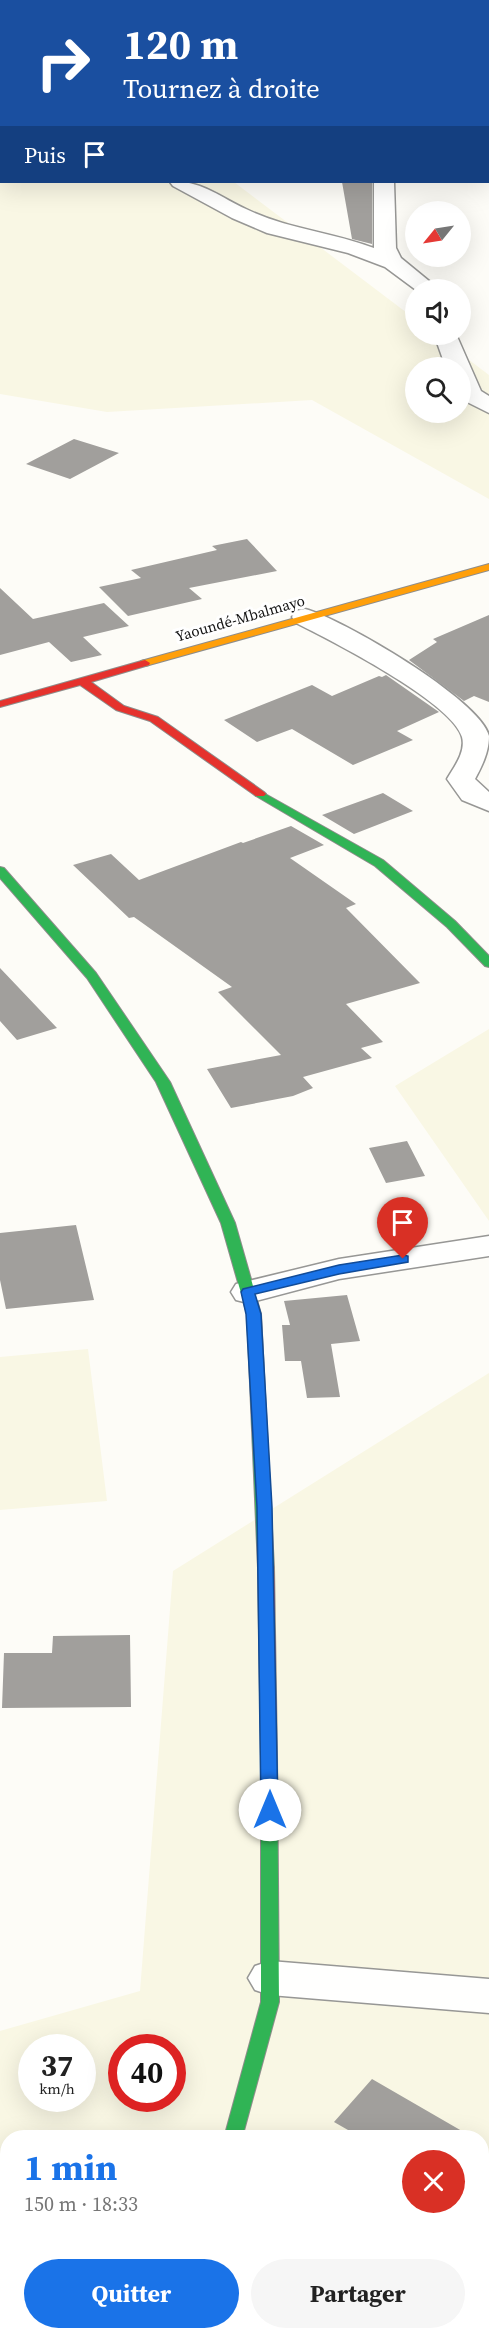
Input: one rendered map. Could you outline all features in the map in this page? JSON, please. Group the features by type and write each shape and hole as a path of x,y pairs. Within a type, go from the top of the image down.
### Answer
{"main road":[{"name":"Yaoundé-Mbalmayo","path":"0,704 489,567"},
{"path":"81,680 120,708 154,719 259,793 380,863 451,924 489,963"},
{"path":"0,871 92,976 163,1082 228,1223 254,1314 265,1507 269,1690 270,2002 235,2130"}],"street":[{"path":"182,183 274,229 355,248 393,262 415,279"},
{"path":"384,183 385,248 393,262"},
{"path":"471,395 489,406"},
{"path":"305,617 380,656 460,714 476,734 475,755 461,779 464,787 474,796 489,803"},
{"path":"248,1292 339,1269 489,1246"},
{"path":"270,1977 489,1996"}],"shaded area":[{"path":"0,183 235,183 405,311 405,345 449,345 465,357 405,357 405,423 471,423 471,361 489,375 489,499 312,400 107,412 0,394"},
{"path":"489,1029 489,1221 395,1086"},
{"path":"88,1349 107,1501 0,1510 0,1357"},
{"path":"489,1373 489,2130 0,2130 0,2031 140,1991 173,1571"}],"building":[{"path":"342,183 372,183 372,244 352,239"},
{"path":"74,439 119,453 70,479 26,464"},
{"path":"247,539 277,571 189,588 202,599 128,616 99,587 141,578 131,570 217,550 212,546"},
{"path":"0,588 33,619 104,603 129,626 83,637 102,655 71,662 49,642 0,655"},
{"path":"489,615 489,702 474,696 464,701 409,660 437,642 433,639"},
{"path":"386,675 439,712 397,731 413,740 353,765 292,729 257,742 224,720 312,685 332,696"},
{"path":"383,793 413,811 354,834 322,815"},
{"path":"291,826 324,845 290,858 356,904 346,908 420,983 346,1004 383,1042 361,1048 372,1058 303,1077 313,1088 293,1096 231,1108 207,1069 281,1055 218,992 232,987 134,917 129,918 73,865 111,854 139,880"},
{"path":"0,968 57,1028 17,1040 0,1021"},
{"path":"407,1141 425,1176 386,1183 369,1148"},
{"path":"76,1225 94,1300 6,1309 0,1280 0,1233"},
{"path":"347,1295 360,1341 331,1344 340,1397 307,1398 301,1361 285,1361 282,1325 290,1325 284,1301"},
{"path":"130,1635 131,1707 2,1708 4,1653 52,1653 53,1636"},
{"path":"372,2079 460,2130 348,2130 334,2122"}],"traffic: fast":[{"path":"260,794 379,863 451,924 489,963"},
{"path":"0,871 92,976 163,1082 228,1223 254,1314 266,1568"},
{"path":"235,2130 270,2002 269,1756"}],"traffic: slow":[{"path":"145,663 489,567"}],"traffic: jam":[{"path":"0,704 145,663"},
{"path":"81,680 120,708 154,719 260,794"},
{"path":"266,1568 269,1756"}],"route":[{"path":"270,1810 265,1507 254,1314 248,1292 339,1269 403,1259"}]}
